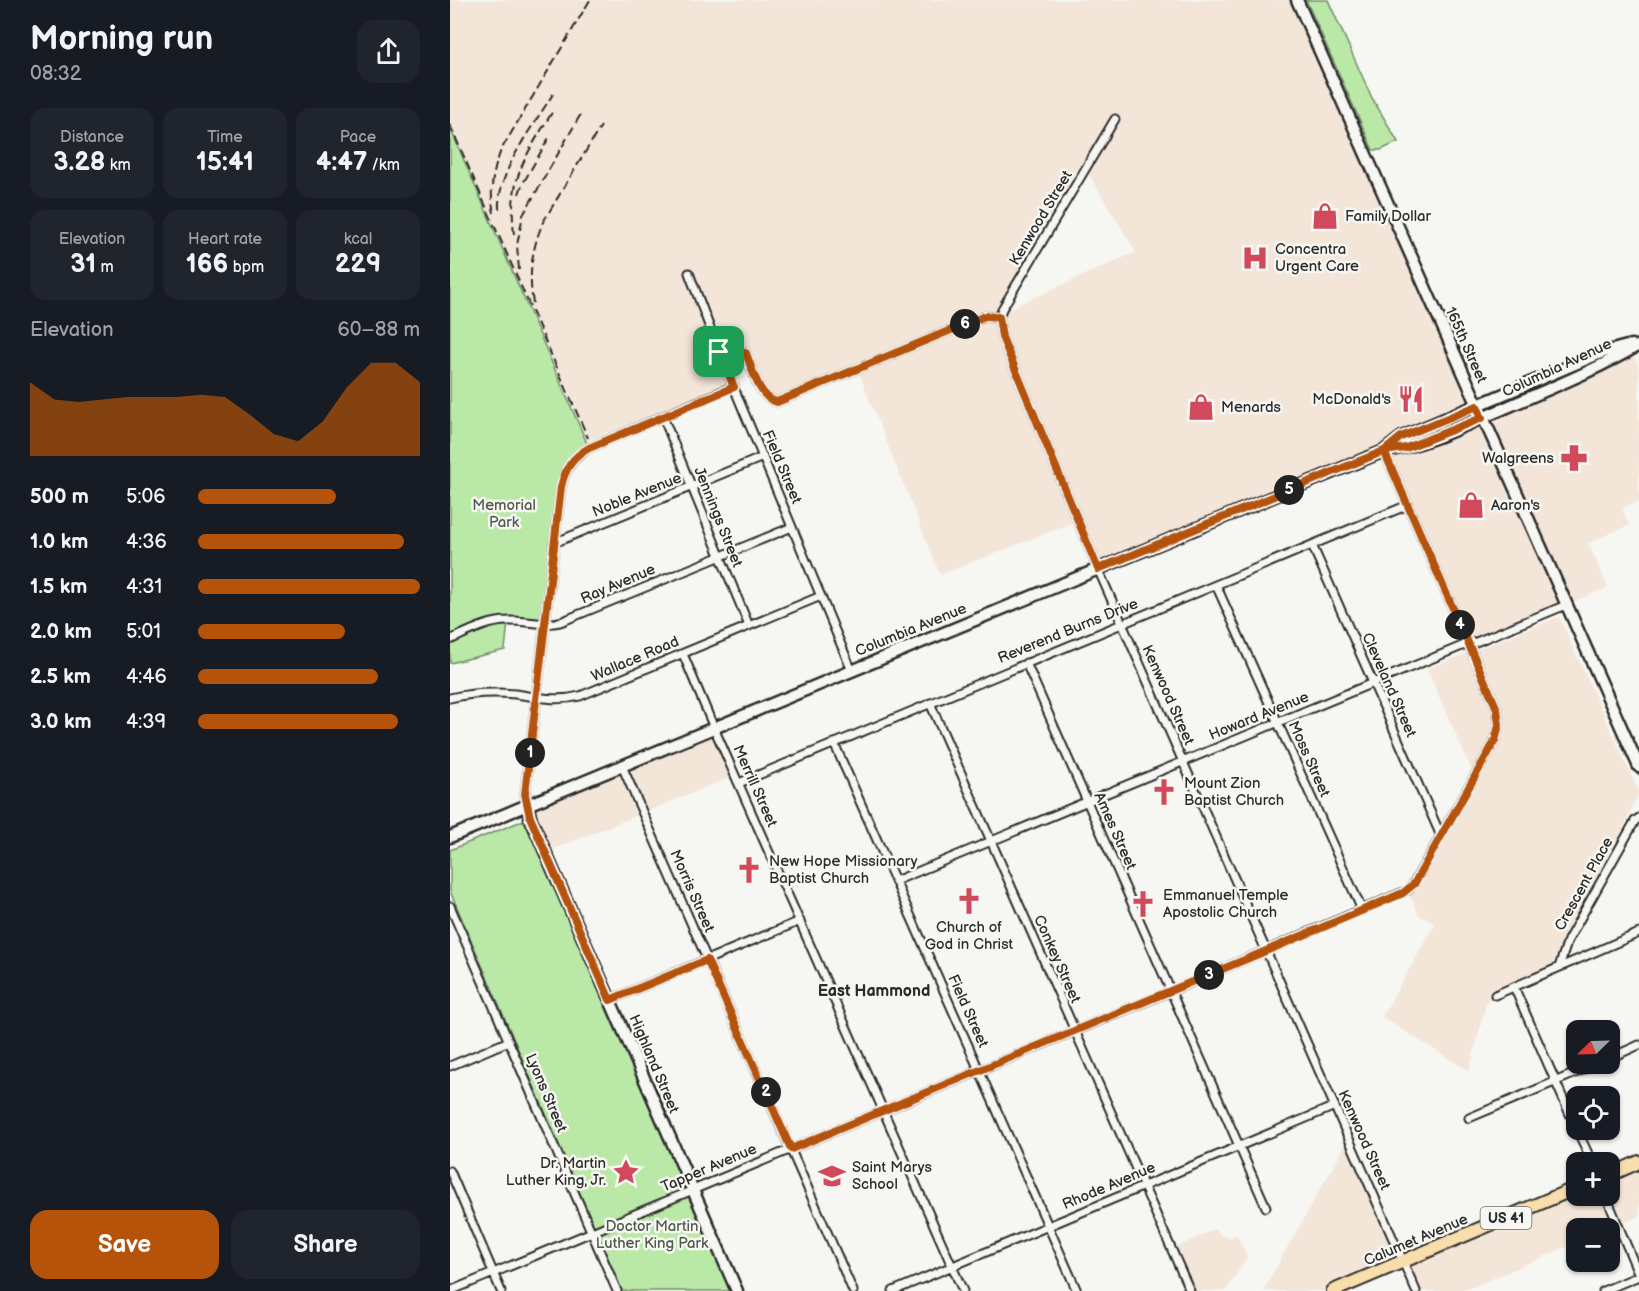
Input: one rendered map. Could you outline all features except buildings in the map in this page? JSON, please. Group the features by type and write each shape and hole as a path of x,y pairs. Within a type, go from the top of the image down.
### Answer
{"main road":[{"path":"1620,1170 1639,1162"},
{"name":"Calumet Avenue","path":"1334,1291 1566,1192"}],"street":[{"name":"165th Street","path":"1297,0 1639,767"},
{"name":"Kenwood Street","path":"1115,119 1002,309 999,317 1002,337 1098,569 1416,1291"},
{"name":"Field Street","path":"689,273 719,352 852,671"},
{"path":"719,352 746,353 763,392 771,401 777,402 985,316 999,317"},
{"name":"Columbia Avenue","path":"1384,451 1401,437 1601,353 1639,344"},
{"name":"Columbia Avenue","path":"450,837 1384,451 1406,448 1482,418 1605,364 1639,344"},
{"path":"663,417 734,387"},
{"name":"Highland Street","path":"663,417 589,448 572,460 567,468 561,487 525,794 530,817 737,1291"},
{"name":"Jennings Street","path":"663,417 749,626"},
{"name":"Tapper Avenue","path":"450,1291 1408,890 1497,735 1498,715 1384,451"},
{"name":"Noble Avenue","path":"554,543 763,457"},
{"name":"Reverend Burns Drive","path":"738,783 1408,506"},
{"name":"Ray Avenue","path":"450,640 496,622 563,621 792,527"},
{"name":"Cleveland Street","path":"1312,545 1441,836"},
{"name":"Moss Street","path":"1216,585 1362,910"},
{"name":"Wallace Road","path":"450,698 478,693 559,699 580,696 821,596"},
{"name":"Howard Avenue","path":"895,881 1566,605"},
{"name":"Merrill Street","path":"683,654 963,1291"},
{"name":"Ames Street","path":"1026,663 1266,1207"},
{"name":"Conkey Street","path":"930,703 1190,1291"},
{"name":"Field Street","path":"834,743 1077,1291"},
{"name":"Morris Street","path":"622,766 854,1291"},
{"name":"Crescent Place","path":"1559,967 1568,940 1635,821 1639,818"},
{"name":"Lyons Street","path":"450,906 617,1291"},
{"path":"610,1000 800,921"},
{"path":"1495,995 1639,933"},
{"path":"1514,987 1566,1104"},
{"path":"450,1066 509,1041"},
{"path":"1620,1054 1639,1045"},
{"path":"1469,1118 1573,1074"},
{"name":"Rhode Avenue","path":"893,1291 1335,1106"},
{"path":"450,1171 501,1291"},
{"path":"1603,1291 1639,1276 1610,1206"}],"shaded area":[{"path":"450,0 1294,0 1474,405 1381,450 1099,567 1003,337 1002,312 1136,252 1084,166 999,308 998,318 999,329 1077,521 940,575 856,366 778,398 767,392 744,348 714,348 729,384 587,441 450,128"},
{"path":"1632,351 1639,369 1639,501 1622,508 1629,525 1588,543 1608,587 1568,604 1485,419"},
{"path":"1481,421 1564,604 1470,642 1387,453"},
{"path":"1559,617 1639,792 1619,838 1562,943 1549,975 1487,1000 1469,1071 1382,1017 1435,924 1419,915 1409,893 1477,782 1427,669"},
{"path":"713,729 734,776 549,851 530,805"},
{"path":"1347,1142 1401,1261 1328,1291 1263,1291"},
{"path":"1639,1163 1639,1216 1620,1225 1620,1218 1566,1218 1566,1247 1463,1291 1419,1291 1406,1262 1566,1194 1566,1206 1620,1206 1620,1172"},
{"path":"1215,1229 1221,1236 1230,1237 1237,1234 1247,1257 1226,1291 1191,1291 1173,1249"}],"green space":[{"path":"1306,0 1328,0 1372,98 1398,142 1381,150 1373,150"},
{"name":"Memorial Park","path":"450,128 589,448 567,468 545,623 508,621 505,650 450,663"},
{"name":"Doctor Martin Luther King Park","path":"524,820 732,1291 622,1291 450,891 450,850"}],"railway":[{"path":"494,213 493,181 501,150 590,0"},
{"path":"499,209 500,194 510,164 553,94"},
{"path":"514,234 516,183 527,155 553,111"},
{"path":"519,270 517,245 523,215 582,112"},
{"path":"450,125 588,438"},
{"path":"533,303 532,261 543,222 601,126"},
{"path":"519,194 550,136"}],"place":[{"name":"Family Dollar","path":"1325,216"},
{"name":"Concentra Urgent Care","path":"1255,258"},
{"name":"McDonald's","path":"1411,399"},
{"name":"Menards","path":"1201,407"},
{"name":"Walgreens","path":"1574,458"},
{"name":"Aaron's","path":"1471,505"},
{"name":"Mount Zion Baptist Church","path":"1164,792"},
{"name":"New Hope Missionary Baptist Church","path":"749,870"},
{"name":"Church of God in Christ","path":"969,901"},
{"name":"Emmanuel Temple Apostolic Church","path":"1143,904"},
{"name":"Dr. Martin Luther King, Jr.","path":"626,1172"},
{"name":"Saint Marys School","path":"832,1176"}],"district":[{"name":"East Hammond","path":"874,991"}],"route":[{"path":"719,352 734,387 589,448 572,460 563,476 525,794 530,817 610,1000 707,960 791,1149 1321,928 1403,893 1414,884 1495,741 1499,720 1497,709 1384,451 1401,437 1477,406 1482,418 1406,448 1384,451 1098,569 1002,337 999,317 985,316 777,402 766,397 746,353 719,352"}]}
